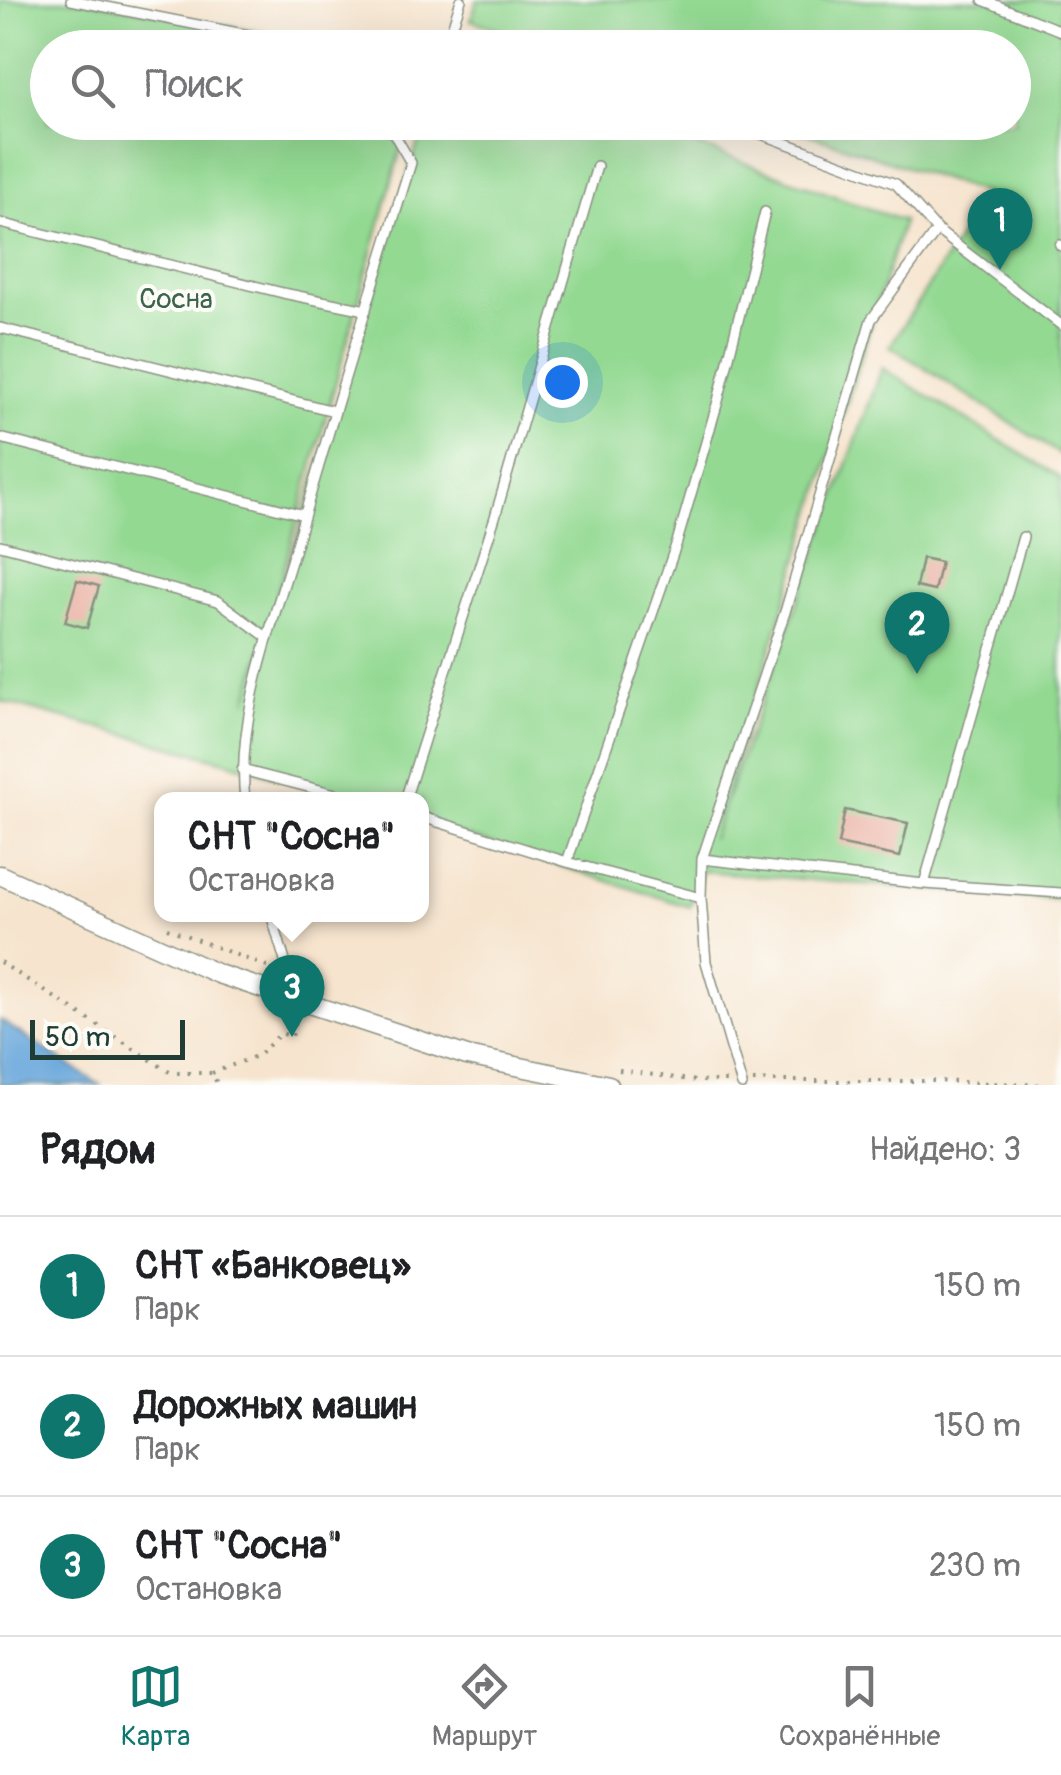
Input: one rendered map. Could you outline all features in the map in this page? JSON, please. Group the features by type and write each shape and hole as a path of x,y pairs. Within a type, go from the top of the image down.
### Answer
{"street":[{"path":"0,874 218,974 297,1001 466,1056 614,1077"}],"lane":[{"path":"71,0 224,30"},
{"path":"451,30 461,0"},
{"path":"983,0 1061,32"},
{"path":"244,792 245,734 268,638 412,164 398,140"},
{"path":"777,140 896,184 937,230 1061,325"},
{"path":"408,792 598,166"},
{"path":"568,862 676,542 718,400 765,212"},
{"path":"0,223 366,310"},
{"path":"742,1083 706,962 702,859 785,612 871,320 937,230"},
{"path":"0,328 334,411"},
{"path":"0,438 304,515"},
{"path":"924,884 1023,537"},
{"path":"0,545 218,601 268,638"},
{"path":"242,770 328,792"},
{"path":"429,819 701,898"},
{"path":"702,859 924,884 1061,893"},
{"path":"272,922 297,1001"}],"path":[{"path":"162,926 289,975"},
{"path":"0,962 171,1073 212,1073 259,1055 281,1034 292,1036 297,1001"},
{"path":"212,1073 218,1085"},
{"path":"614,1077 742,1083 932,1081 1048,1085"}],"green space":[{"name":"Сосна","path":"0,0 83,0 250,30 30,30 30,140 403,140 247,701 419,140 683,140 903,221 712,839 882,368 1061,478 1061,900 702,871 690,907 429,824 429,792 326,792 0,701"},
{"path":"477,0 1061,0 1061,455 890,346 987,194 826,140 1031,140 1031,30 500,30 471,20"}],"water":[{"path":"0,1020 100,1085 0,1085"}],"building":[{"path":"922,558 941,562 934,591 916,587"},
{"path":"77,580 99,586 87,628 65,622"},
{"path":"845,810 908,823 900,857 838,844"}],"place":[{"name":"СНТ «Банковец»","path":"1000,270"},
{"name":"Дорожных машин","path":"917,674"},
{"name":"СНТ \"Сосна\"","path":"292,1037"}]}
